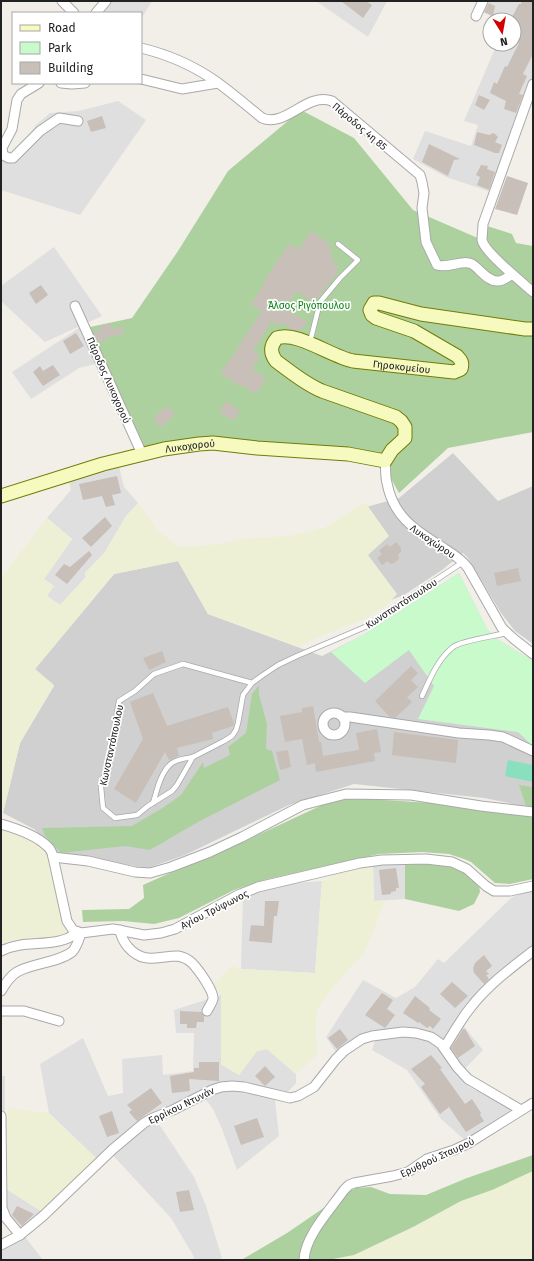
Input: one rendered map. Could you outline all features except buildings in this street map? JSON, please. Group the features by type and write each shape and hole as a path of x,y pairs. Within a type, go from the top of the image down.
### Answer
{"street":[{"path":"62,1 73,12"},
{"path":"97,12 106,1"},
{"path":"476,16 483,1"},
{"name":"Πάροδος 4η 85","path":"142,48 189,65 218,82 262,118 268,120 276,120 305,105 320,100 327,99 332,101 420,175 424,193 422,208 426,242 437,265 472,264 492,280 498,282 512,274"},
{"path":"142,80 182,89 218,82"},
{"path":"37,84 22,94 17,100 12,129 2,148 3,156 13,158 40,131 59,118 78,121"},
{"path":"533,84 483,224 482,242 497,260 533,292"},
{"name":"Γηροκομείου","path":"385,461 392,450 405,438 405,427 401,421 391,414 311,386 276,361 271,354 273,344 277,338 289,337 310,344 344,359 353,361 454,372 458,371 462,366 461,359 414,331 376,318 372,315 370,310 372,305 374,303 379,303 421,314 533,329"},
{"name":"Πάροδος Λυκοχορού","path":"76,306 142,454"},
{"name":"Λυκοχορού","path":"1,496 72,473 142,454 174,447 208,443 348,454 385,461"},
{"name":"Λυκοχώρου","path":"385,461 388,489 403,518 416,531 455,555 463,562 471,573 497,621 507,633 531,652"},
{"path":"343,717 350,716 459,733 503,737 533,751"},
{"path":"54,857 88,861 135,872 150,873 171,867 210,852 303,805 346,794 411,795 481,806 533,812"},
{"path":"1,824 17,830 49,847 54,857 66,918 71,928 79,932 79,942 72,951 63,956 16,972 1,991"},
{"name":"Αγίου Τρύφωνος","path":"1,951 14,946 64,940 79,932 106,929 144,935 161,933 175,929 238,895 258,887 356,864 382,860 426,858 452,862 467,869 489,889 494,891 510,891 533,886"},
{"path":"120,930 122,939 130,950 138,956 151,959 178,956 192,963 209,987 212,994 212,999 207,1011"},
{"path":"444,1048 462,1019 477,1000 504,974 533,951"},
{"path":"1,1011 24,1011 59,1021"},
{"name":"Ερρίκου Ντυνάν","path":"1,1245 20,1235 43,1216 114,1148 138,1127 154,1118 216,1088 232,1086 295,1098 314,1087 344,1051 362,1039 379,1034 403,1032 421,1034 434,1039 444,1048 457,1067 468,1079 521,1110"},
{"name":"Ερυθρού Σταυρού","path":"304,1260 306,1248 311,1236 349,1185 408,1172 427,1159 454,1150 469,1143 533,1103"},
{"path":"1,1116 2,1208 6,1218 20,1235"}],"lane":[{"path":"310,344 320,302 340,278 358,260 338,244"},
{"name":"Κωνσταντόπουλου","path":"252,683 183,664 154,674 135,691 119,702 110,756 101,787 103,808 115,818 137,815 175,788 193,757 232,736 236,730 244,695 252,683 267,671 365,627 463,562"},
{"path":"422,696 437,664 454,646 507,633"},
{"path":"154,803 164,772 170,764 181,759 193,757"}],"shaded area":[{"path":"110,1 152,1 142,17 142,12 101,12"},
{"path":"316,1 387,1 368,37"},
{"path":"486,1 533,1 533,87 491,192 446,177 413,159 425,131 471,146 478,125 464,121 494,52 522,52 522,12 482,12"},
{"path":"118,101 146,120 80,215 1,190 1,158 12,162 36,125 50,113 79,111"},
{"path":"54,247 102,316 45,342 1,301 1,286"},
{"path":"82,326 99,363 79,368 31,399 12,372"},
{"path":"453,453 498,501 533,486 533,644 515,631 501,613 468,558 463,553 442,570 404,595 391,600 330,528 359,509 399,498"},
{"path":"119,467 124,487 138,503 126,516 105,552 85,573 86,577 60,605 47,596 44,579 72,539 47,518 71,490 69,481"},
{"path":"178,561 208,614 322,656 363,635 459,573 487,629 497,639 533,661 533,808 484,798 354,784 289,805 185,855 148,868 58,853 34,829 3,813 20,743 54,686 35,669 114,574"},
{"path":"405,864 405,899 374,901 373,866"},
{"path":"322,881 315,973 241,969 243,896 295,883"},
{"path":"533,890 533,948 458,1019 483,1050 459,1075 469,1087 501,1103 511,1110 504,1118 466,1141 441,1119 407,1070 372,1050 378,1031 353,1040 336,1052 326,1037 363,980 396,998 415,987 438,959 444,963 512,897"},
{"path":"221,995 221,1064 239,1075 257,1051 267,1049 296,1074 296,1083 288,1092 278,1091 275,1100 279,1136 237,1170 213,1109 200,1092 153,1115 194,1177 206,1206 222,1258 218,1260 194,1260 193,1255 171,1218 108,1150 97,1159 49,1113 40,1064 83,1038 108,1096 123,1093 122,1059 162,1055 163,1075 193,1071 194,1033 176,1033 174,1010"},
{"path":"1,1076 5,1076 5,1116 1,1116"},
{"path":"6,1189 41,1211 22,1229 9,1218 6,1210"},
{"path":"25,1237 43,1260 1,1260 1,1249"}],"green space":[{"name":"Άλσος Ριγόπουλου","path":"301,110 354,138 413,210 480,239 487,226 512,234 516,243 533,246 533,432 448,448 399,493 384,466 356,449 142,450 95,342 90,327 132,318 178,251 228,171"},
{"path":"365,502 389,536 368,555 397,594 386,606 367,618 316,638 298,647 208,614 178,561 114,574 35,669 54,685 20,743 3,813 1,813 1,578 47,518 72,539 44,579 54,586 47,596 60,605 86,577 85,573 105,552 126,516 138,503 158,531 180,547 210,545 250,538 289,536 324,528"},
{"path":"459,573 487,629 497,639 533,661 533,746 518,732 418,719 434,686 409,650 365,683 331,652 363,635"},
{"path":"259,685 259,695 267,724 266,749 272,751 280,780 198,822 150,850 125,846 61,853 45,836 42,828 132,826 164,807 181,795 203,762 204,768 230,755 228,747 246,733 252,694"},
{"path":"508,760 533,765 533,782 505,776"},
{"path":"519,785 533,787 533,807 526,806"},
{"path":"352,798 447,804 533,816 533,879 510,884 495,883 471,862 449,854 422,852 379,854 268,879 234,890 179,918 154,924 123,921 83,922 82,910 129,909 144,898 143,885 181,868 204,860 333,800"},
{"path":"1,827 31,839 49,850 63,920 68,931 53,937 7,941 1,945"},
{"path":"419,862 447,864 464,870 479,884 480,892 474,904 459,911 405,899 405,864"},
{"path":"373,866 374,901 385,900 363,954 334,986 317,1009 317,1055 296,1074 267,1049 257,1051 239,1075 221,1064 221,995 214,985 232,966 241,969 315,973 322,881 336,874"},
{"path":"8,1108 49,1113 97,1159 41,1211 6,1189"},
{"path":"533,1155 533,1171 492,1190 461,1201 413,1227 354,1255 328,1260 239,1260 287,1233 347,1192 356,1188 371,1187 390,1194 426,1195 467,1178"},
{"path":"533,1171 533,1260 328,1260 354,1255 413,1227 461,1201 492,1190"}]}
